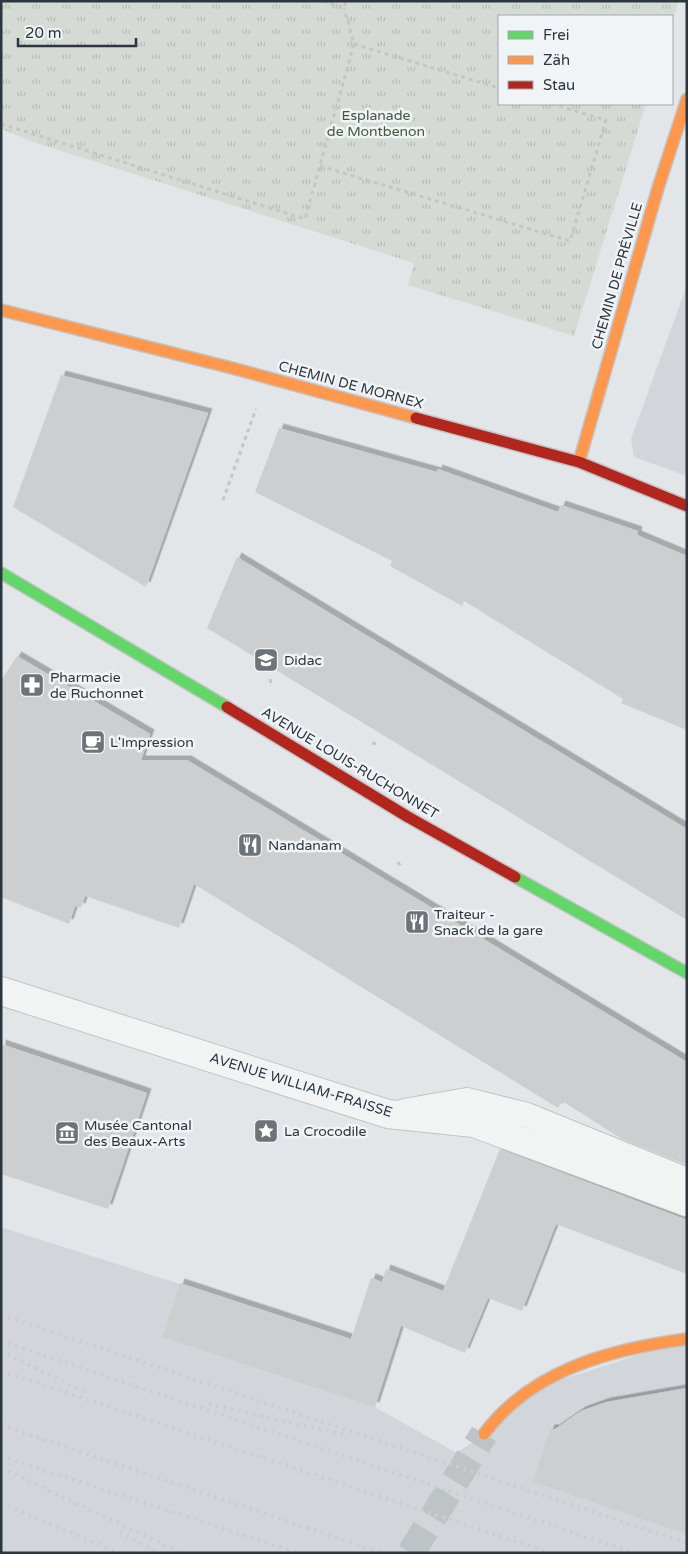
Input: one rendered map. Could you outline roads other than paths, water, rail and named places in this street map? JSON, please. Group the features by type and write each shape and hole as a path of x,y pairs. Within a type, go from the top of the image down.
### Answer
{"street":[{"name":"CHEMIN DE PRÉVILLE","path":"579,462 658,188 687,99"},
{"name":"CHEMIN DE MORNEX","path":"1,310 223,366 579,462 687,506"},
{"name":"AVENUE LOUIS-RUCHONNET","path":"1,573 154,662 408,818 687,973"},
{"name":"AVENUE WILLIAM-FRAISSE","path":"1,992 388,1114 474,1123 687,1202"},
{"path":"484,1434 510,1404 524,1392 565,1368 602,1354 651,1343 687,1339"}],"lane":[{"path":"388,1114 467,1100 527,1115 687,1180"}],"tunnel":[{"path":"411,1553 484,1434"}],"railway":[{"path":"1,1315 687,1543"},
{"path":"1,1341 634,1553"},
{"path":"1,1351 84,1392"},
{"path":"1,1371 551,1553"},
{"path":"209,1404 348,1436"},
{"path":"1,1425 382,1553"},
{"path":"1,1456 298,1553"},
{"path":"1,1468 182,1553"},
{"path":"1,1503 119,1553"},
{"path":"120,1532 158,1553"}],"place":[{"name":"Didac","path":"266,660"},
{"name":"Pharmacie de Ruchonnet","path":"32,685"},
{"name":"L'Impression","path":"93,742"},
{"name":"Nandanam","path":"250,845"},
{"name":"Traiteur - Snack de la gare","path":"417,922"},
{"name":"La Crocodile","path":"266,1131"},
{"name":"Musée Cantonal des Beaux-Arts","path":"67,1133"}],"park label":[{"name":"Esplanade de Montbenon","path":"376,124"}]}
